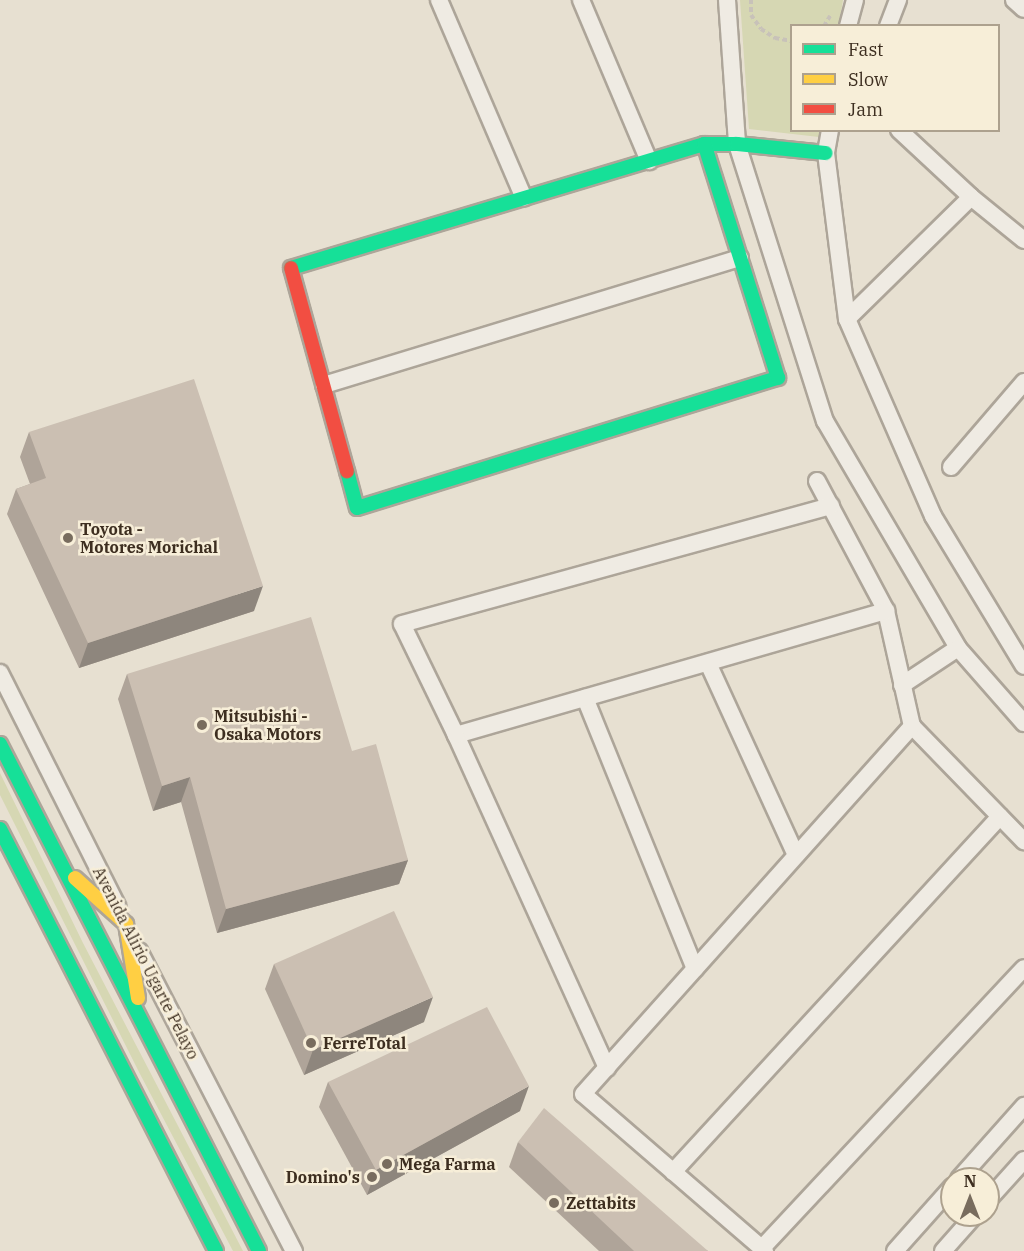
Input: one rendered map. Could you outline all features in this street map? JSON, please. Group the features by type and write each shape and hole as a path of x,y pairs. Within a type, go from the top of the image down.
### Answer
{"main road":[{"path":"704,144 778,378 357,508 291,268 704,144 737,144 826,153"},
{"name":"Avenida Alirio Ugarte Pelayo","path":"0,744 259,1251"},
{"path":"0,829 216,1251"},
{"path":"62,866 126,924 143,1026"}],"street":[{"path":"439,0 524,198"},
{"path":"581,0 649,161"},
{"path":"727,0 737,144 825,421 958,648 1024,723"},
{"path":"849,24 855,0"},
{"path":"889,24 898,0"},
{"path":"1014,0 1024,9"},
{"path":"830,132 826,153 847,319 933,516 1022,660"},
{"path":"901,132 971,197 1024,240"},
{"path":"847,319 971,197"},
{"path":"324,386 740,258"},
{"path":"951,467 1024,382"},
{"path":"818,481 886,611 912,726 1024,841"},
{"path":"607,1068 456,735 402,624 831,506"},
{"path":"456,735 886,611"},
{"path":"903,685 958,648"},
{"path":"708,663 796,855"},
{"name":"Avenida Alirio Ugarte Pelayo","path":"0,673 294,1251"},
{"path":"585,699 695,969"},
{"path":"912,726 583,1094 763,1250 1024,968"},
{"path":"673,1172 1000,816"},
{"path":"970,1167 1024,1106"},
{"path":"1000,1187 1024,1160"},
{"path":"895,1251 940,1200"},
{"path":"943,1251 964,1227"}],"path":[{"path":"751,0 751,15 761,29 775,38 790,41"}],"green space":[{"path":"740,0 843,0 839,24 790,24 790,132 820,132 819,137 749,129"},
{"path":"0,773 83,943 243,1251 233,1251 140,1074 0,795"}],"building":[{"path":"194,379 263,586 88,643 16,489 46,478 29,432"},
{"path":"311,617 352,751 376,744 408,860 226,909 190,777 162,786 127,674"},
{"path":"394,911 433,997 313,1050 274,964"},
{"path":"487,1007 529,1086 376,1170 328,1082"},
{"path":"544,1108 708,1251 634,1251 518,1142"}],"traffic: fast":[{"path":"347,471 357,508 778,378 704,144"},
{"path":"291,268 704,144 737,144 826,153"},
{"path":"0,744 259,1251"},
{"path":"0,829 216,1251"}],"traffic: slow":[{"path":"75,878 126,924 138,998"}],"traffic: jam":[{"path":"291,268 347,471"}],"place":[{"name":"Toyota - Motores Morichal","path":"68,538"},
{"name":"Mitsubishi - Osaka Motors","path":"202,725"},
{"name":"FerreTotal","path":"311,1043"},
{"name":"Mega Farma","path":"387,1164"},
{"name":"Domino's","path":"372,1177"},
{"name":"Zettabits","path":"554,1203"}]}
